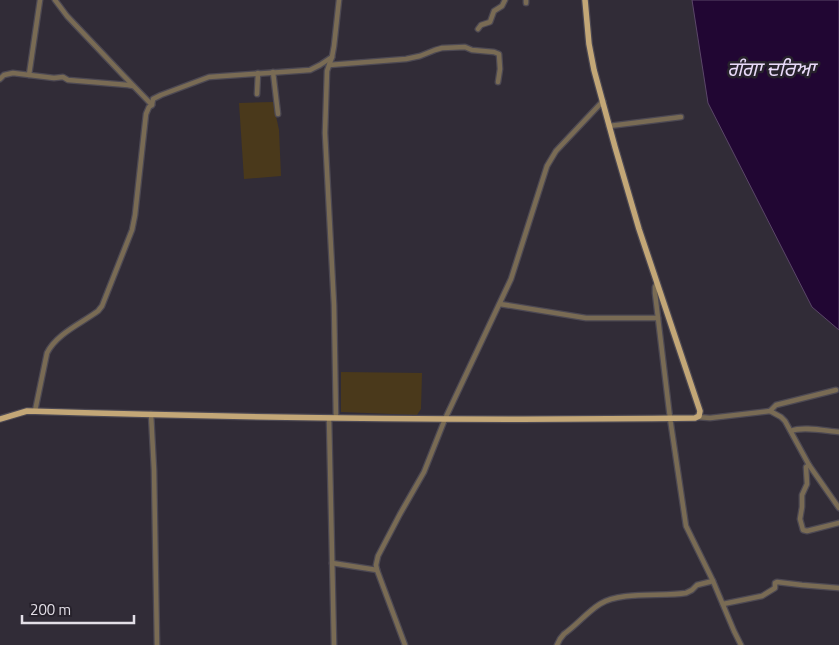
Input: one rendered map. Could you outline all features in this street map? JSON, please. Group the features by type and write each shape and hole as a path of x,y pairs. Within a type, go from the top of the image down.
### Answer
{"main road":[{"path":"0,419 27,411 329,418 698,417 700,411 639,229 609,126 589,44 585,0"}],"street":[{"path":"29,75 40,0"},
{"path":"55,0 66,16 152,105"},
{"path":"336,418 334,305 325,133 327,71 332,57 339,0"},
{"path":"478,29 481,25 490,22 494,11 502,6 506,0"},
{"path":"329,65 416,57 442,48 465,47 472,50 497,52 500,56 498,82"},
{"path":"35,411 47,353 50,347 58,339 98,311 105,299 125,249 135,215 146,114 148,107 152,105 153,99 204,78 310,70 332,57"},
{"path":"273,72 278,114"},
{"path":"257,94 258,73"},
{"path":"0,78 9,74 63,77 68,80 134,87"},
{"path":"405,645 377,570 378,556 424,472 445,419 512,279 547,166 556,151 603,101"},
{"path":"609,126 681,116"},
{"path":"657,283 655,290 658,318 686,526 742,645"},
{"path":"500,304 586,318 658,318"},
{"path":"770,411 776,405 836,390"},
{"path":"698,417 710,418 770,411 780,417 791,432 809,465 839,508"},
{"path":"151,414 154,463 157,645"},
{"path":"329,418 334,645"},
{"path":"791,432 796,429 839,432"},
{"path":"809,465 806,467 806,486 802,496 800,519 803,530 807,532 839,523"},
{"path":"332,563 377,570"},
{"path":"557,645 564,634 600,604 607,601 622,597 686,593 698,585 713,581"},
{"path":"723,604 765,594 775,588 775,583 777,582 839,588"}],"shaded area":[{"path":"273,102 279,130 281,176 244,179 239,103"},
{"path":"341,372 422,373 421,409 417,415 341,412"}],"water":[{"name":"ਗੰਗਾ ਦਰਿਆ","path":"692,0 839,0 839,330 812,307 708,103"}]}
